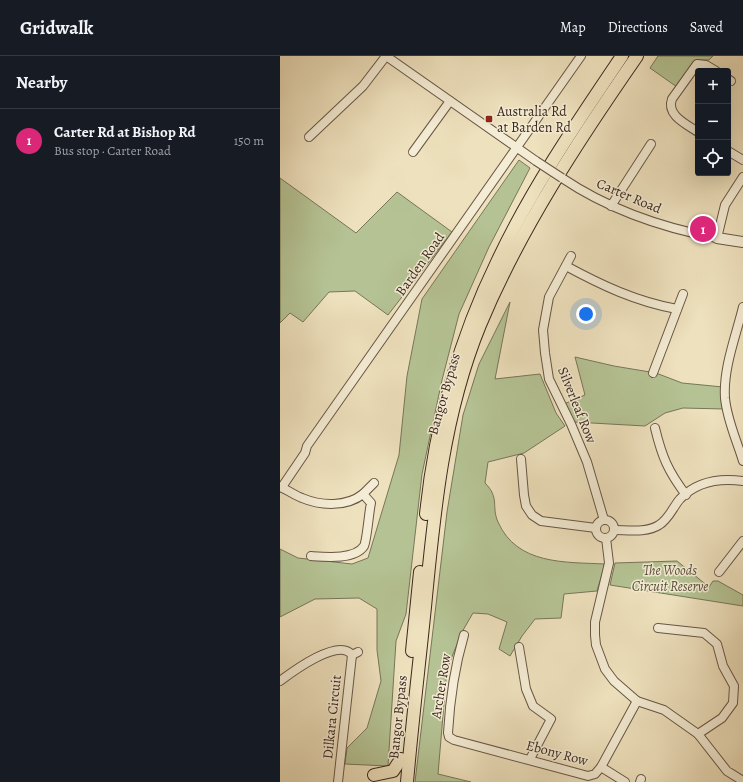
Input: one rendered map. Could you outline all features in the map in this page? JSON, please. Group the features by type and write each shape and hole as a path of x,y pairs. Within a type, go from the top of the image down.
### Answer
{"main road":[{"name":"Bangor Bypass","path":"399,782 400,759 428,494 438,434 456,365 486,286 527,204 622,56"},
{"name":"Bangor Bypass","path":"407,782 434,512 443,453 469,357 480,326 498,286 539,206 637,56"},
{"path":"390,782 374,775 393,772 400,759"}],"street":[{"name":"Carter Road","path":"386,56 536,161 562,178 611,206 663,225 717,238 743,242"},
{"path":"309,137 363,86 386,56"},
{"name":"Barden Road","path":"281,487 305,453 307,446 581,56"},
{"path":"695,130 682,121 671,110 670,105 672,99 697,64 706,65 711,68"},
{"path":"413,152 450,101"},
{"path":"611,206 651,144"},
{"path":"731,153 743,160"},
{"path":"717,238 725,205 743,177"},
{"name":"Silverleaf Row","path":"570,256 549,297 543,330 545,353 549,379 571,424 587,462 604,520"},
{"path":"566,266 602,286 647,302 677,309"},
{"path":"653,373 683,294"},
{"path":"743,307 726,376 725,397 728,416 743,461"},
{"path":"655,428 661,453 670,474 686,495"},
{"path":"521,459 526,506 532,515 541,521 596,528"},
{"path":"614,530 644,530 660,525 686,495 714,480 723,479 743,481 743,485"},
{"path":"281,487 303,499 324,503 344,503 354,500 363,494 374,483"},
{"path":"311,556 339,556 357,553 364,545 371,502 363,494"},
{"path":"604,520 611,522 614,530 612,535 606,538 598,535 596,528 599,523 604,520"},
{"path":"606,538 608,563 595,622 596,645 605,669 614,681 637,701 664,710 698,734 731,779 743,781"},
{"path":"719,572 743,541"},
{"path":"658,628 704,633 717,644 723,666 734,686 733,703 722,718 698,734"},
{"name":"Archer Row","path":"454,740 449,737 448,732 450,698 454,669 464,635"},
{"path":"519,647 526,689 533,706 551,720 530,759"},
{"name":"Dilkara Circuit","path":"280,681 309,660 321,655 341,650 346,650 355,654 338,782"},
{"name":"Ebony Row","path":"454,740 530,759 588,776 595,774 601,767 637,701"},
{"path":"601,767 625,782"}],"green space":[{"path":"658,56 713,56 709,60 696,60 677,87 650,68"},
{"path":"519,160 530,168 489,247 459,314 442,380 422,474 406,614 396,641 388,766 345,764 347,748 367,728 381,681 377,650 377,609 359,598 315,599 280,617 280,549 298,558 352,564 368,558 399,455 407,376 422,299"},
{"path":"280,178 356,233 397,192 452,232 388,315 355,291 329,292 303,322 290,313 280,323"},
{"path":"510,302 495,379 540,374 556,413 565,426 524,453 488,462 485,483 490,488 494,498 498,522 506,536 517,546 530,554 574,563 605,564 597,591 564,594 561,618 535,619 522,636 510,656 499,649 507,622 488,614 473,613 462,632 447,669 438,774 471,782 415,782 447,512 463,415 479,364"},
{"path":"575,357 614,366 656,373 682,383 723,387 724,409 683,408 665,413 645,426 574,422 564,404 585,395"},
{"name":"The Woods Circuit Reserve","path":"677,561 709,587 713,581 718,581 743,595 743,606 610,585 615,563"}],"place":[{"name":"Australia Rd at Barden Rd","path":"489,119"},
{"name":"Carter Rd at Bishop Rd","path":"703,229"}]}
